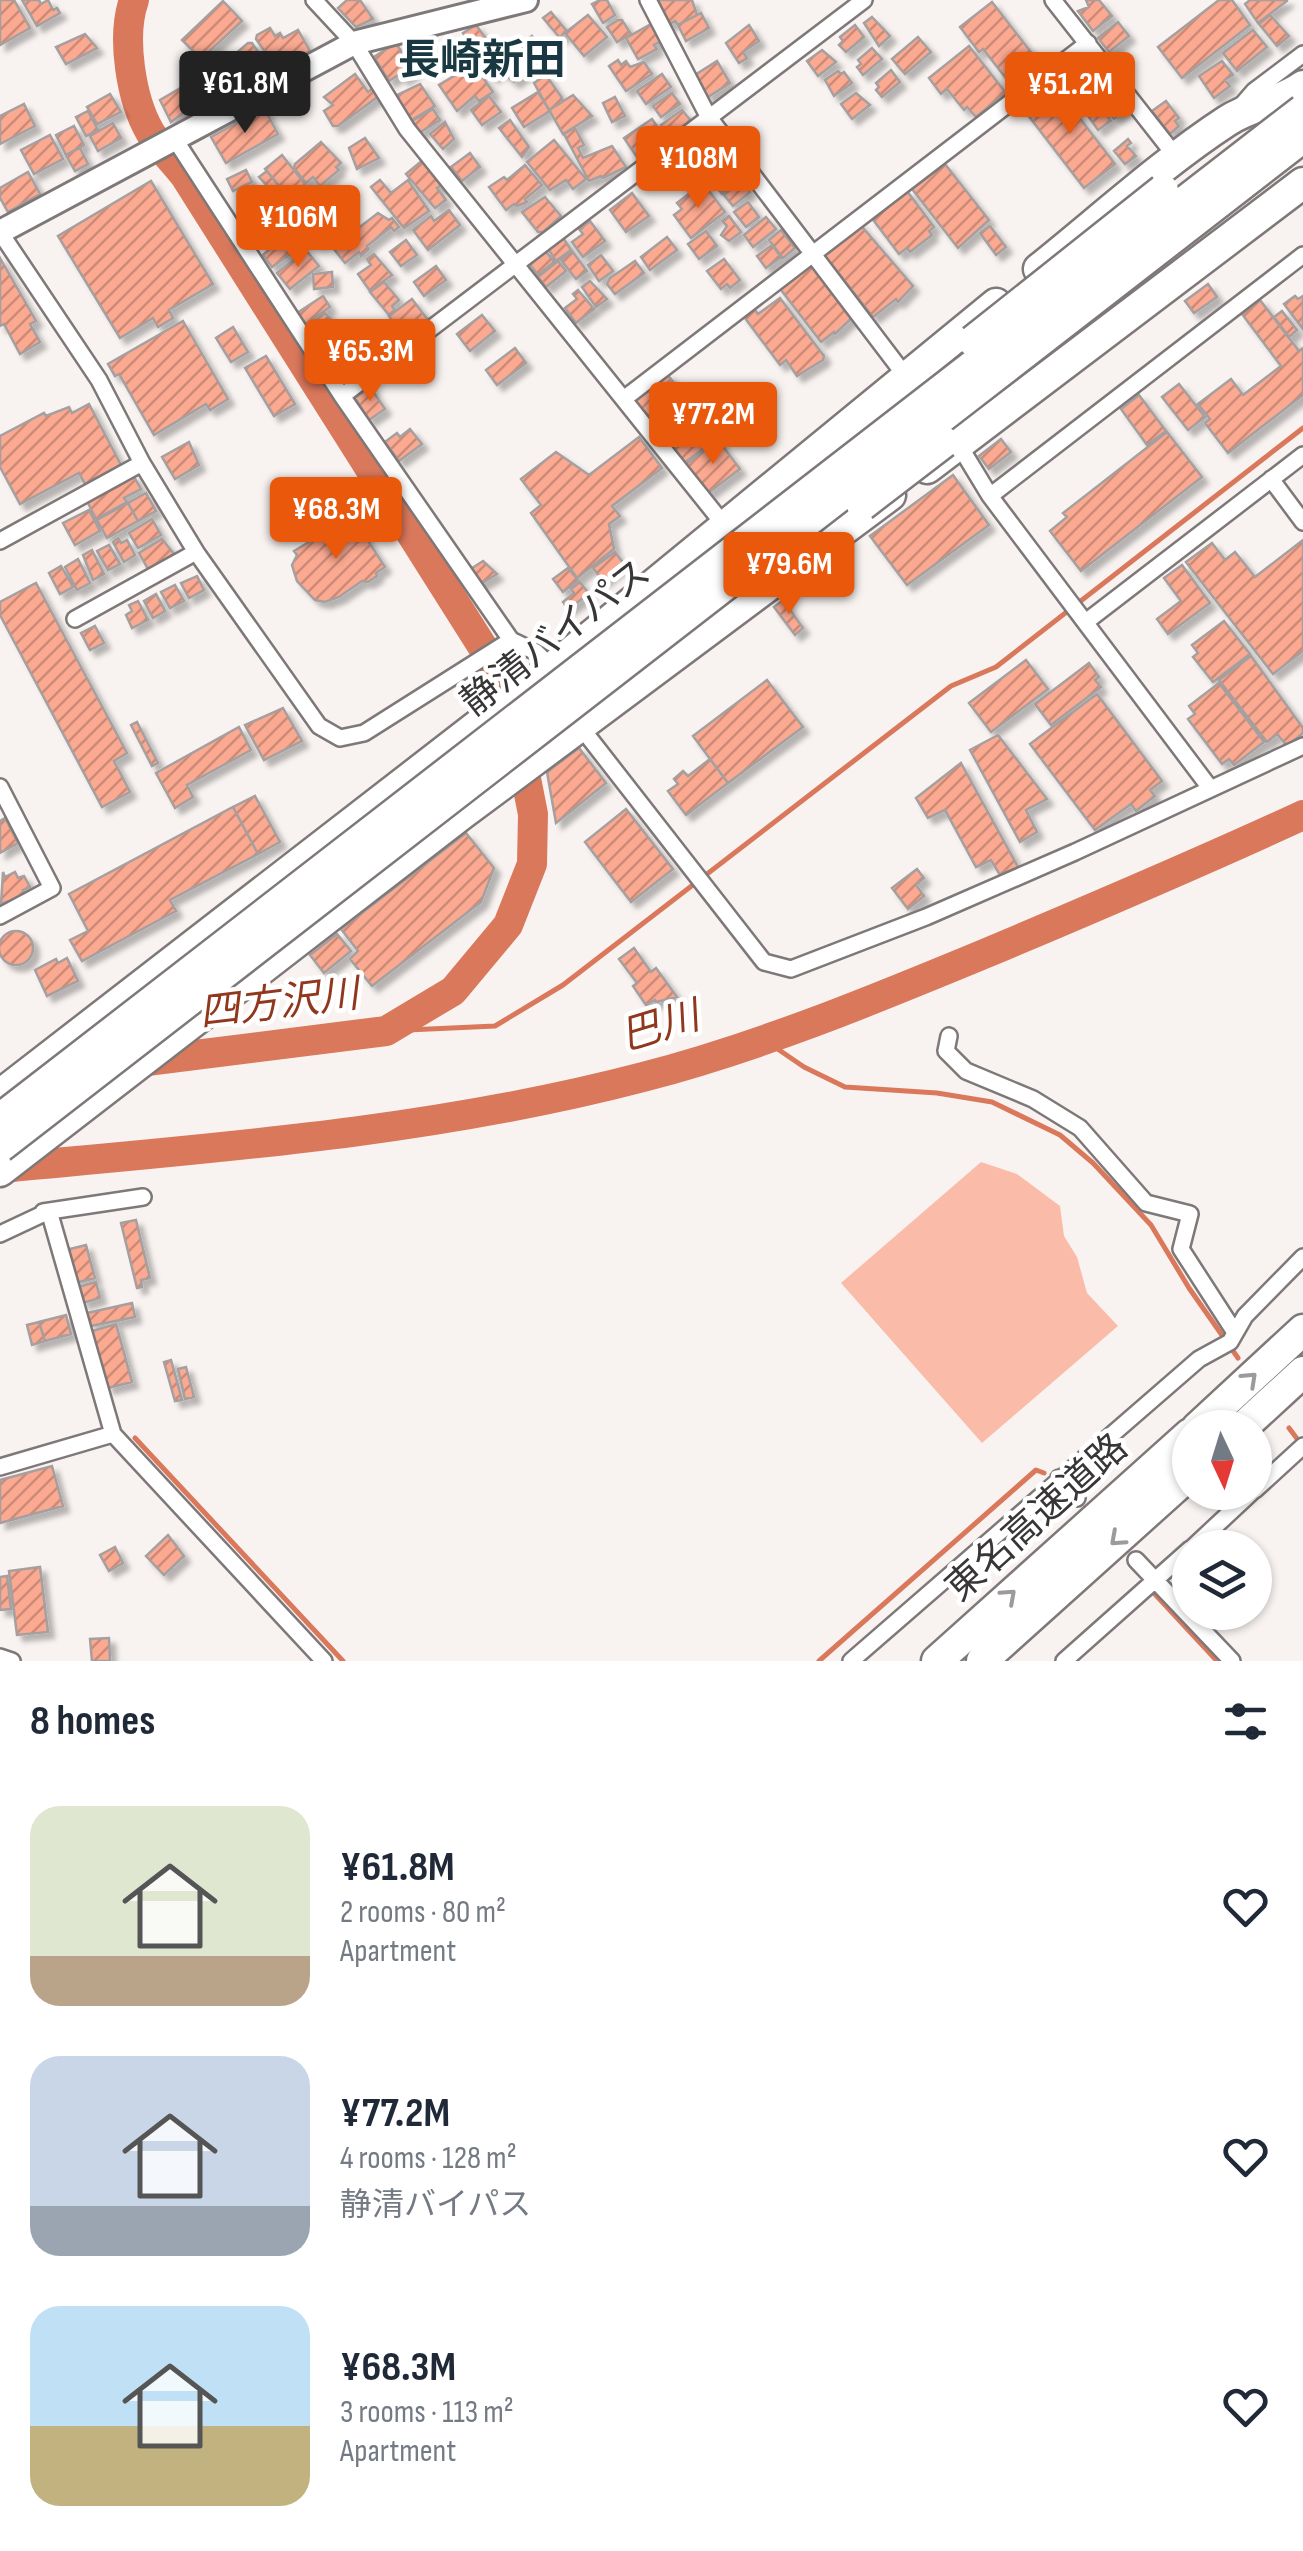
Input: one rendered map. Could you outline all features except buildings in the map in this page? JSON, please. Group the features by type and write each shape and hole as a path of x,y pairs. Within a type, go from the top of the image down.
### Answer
{"highway":[{"path":"552,679 725,526 904,376 1178,159 1229,120 1268,100 1297,98"},
{"path":"0,1095 552,679 632,610 1163,190 1297,98"},
{"name":"静清バイパス","path":"0,1120 552,679 1297,98"},
{"name":"静清バイパス","path":"0,1146 585,713 1303,138"},
{"path":"0,1171 183,1031 685,632 897,479 1303,160"},
{"path":"585,713 959,444 1303,183"},
{"path":"1216,1410 1303,1330"},
{"path":"1262,1410 1303,1372"},
{"name":"東名高速道路","path":"937,1661 1172,1450"},
{"name":"東名高速道路","path":"982,1661 1172,1490"}],"street":[{"path":"314,0 354,42 407,129 725,526"},
{"path":"506,643 364,732 340,738 319,726 196,552 98,380 0,232 354,42 526,0"},
{"path":"648,0 708,116 959,444 990,496 1210,788"},
{"path":"1053,0 1178,159"},
{"path":"342,396 860,1"},
{"path":"625,398 1088,42"},
{"path":"1229,120 1254,91 1303,54"},
{"path":"174,138 506,643 536,652 552,679 585,713 764,962 791,969 1042,866 1303,746"},
{"path":"990,496 1303,255"},
{"path":"1087,621 1303,455"},
{"path":"0,541 142,463"},
{"path":"1271,479 1303,522"},
{"path":"75,619 196,552"},
{"path":"0,787 52,888 0,916"},
{"path":"949,1036 946,1051 966,1071 1033,1099 1080,1128 1146,1203 1190,1214 1180,1250 1232,1336"},
{"path":"0,1224 22,1216 143,1197"},
{"path":"0,1234 49,1212"},
{"path":"49,1212 113,1434 324,1661"},
{"path":"852,1661 1059,1478 1232,1336 1272,1286 1303,1257"},
{"path":"0,1467 113,1434"},
{"path":"1272,1474 1303,1446"},
{"path":"1059,1478 1077,1498"},
{"path":"1211,1530 1233,1510"},
{"path":"1136,1560 1232,1661"},
{"path":"1064,1661 1172,1565"},
{"path":"0,1657 12,1661"}],"shaded area":[{"path":"981,1162 1017,1174 1060,1206 1064,1236 1077,1257 1087,1293 1118,1326 982,1443 841,1283"}],"waterway":[{"name":"四方沢川","path":"131,1063 386,1031 453,991 508,925 532,864 533,814 511,703 484,649 185,176 143,118 128,49 134,0"},
{"path":"386,1031 495,1026 563,985 951,686 996,667 1303,428"},
{"name":"巴川","path":"0,1168 404,1125 564,1096 643,1077 730,1052 858,1005 1303,815"},
{"path":"763,1039 804,1067 845,1087 937,1093 992,1102 1060,1135 1093,1163 1151,1225 1238,1358"},
{"path":"1289,1428 1301,1444"},
{"path":"135,1438 343,1661"},
{"path":"819,1661 1036,1470 1044,1473"},
{"path":"1152,1591 1217,1661"}],"district":[{"name":"長崎新田","path":"482,61"}]}
